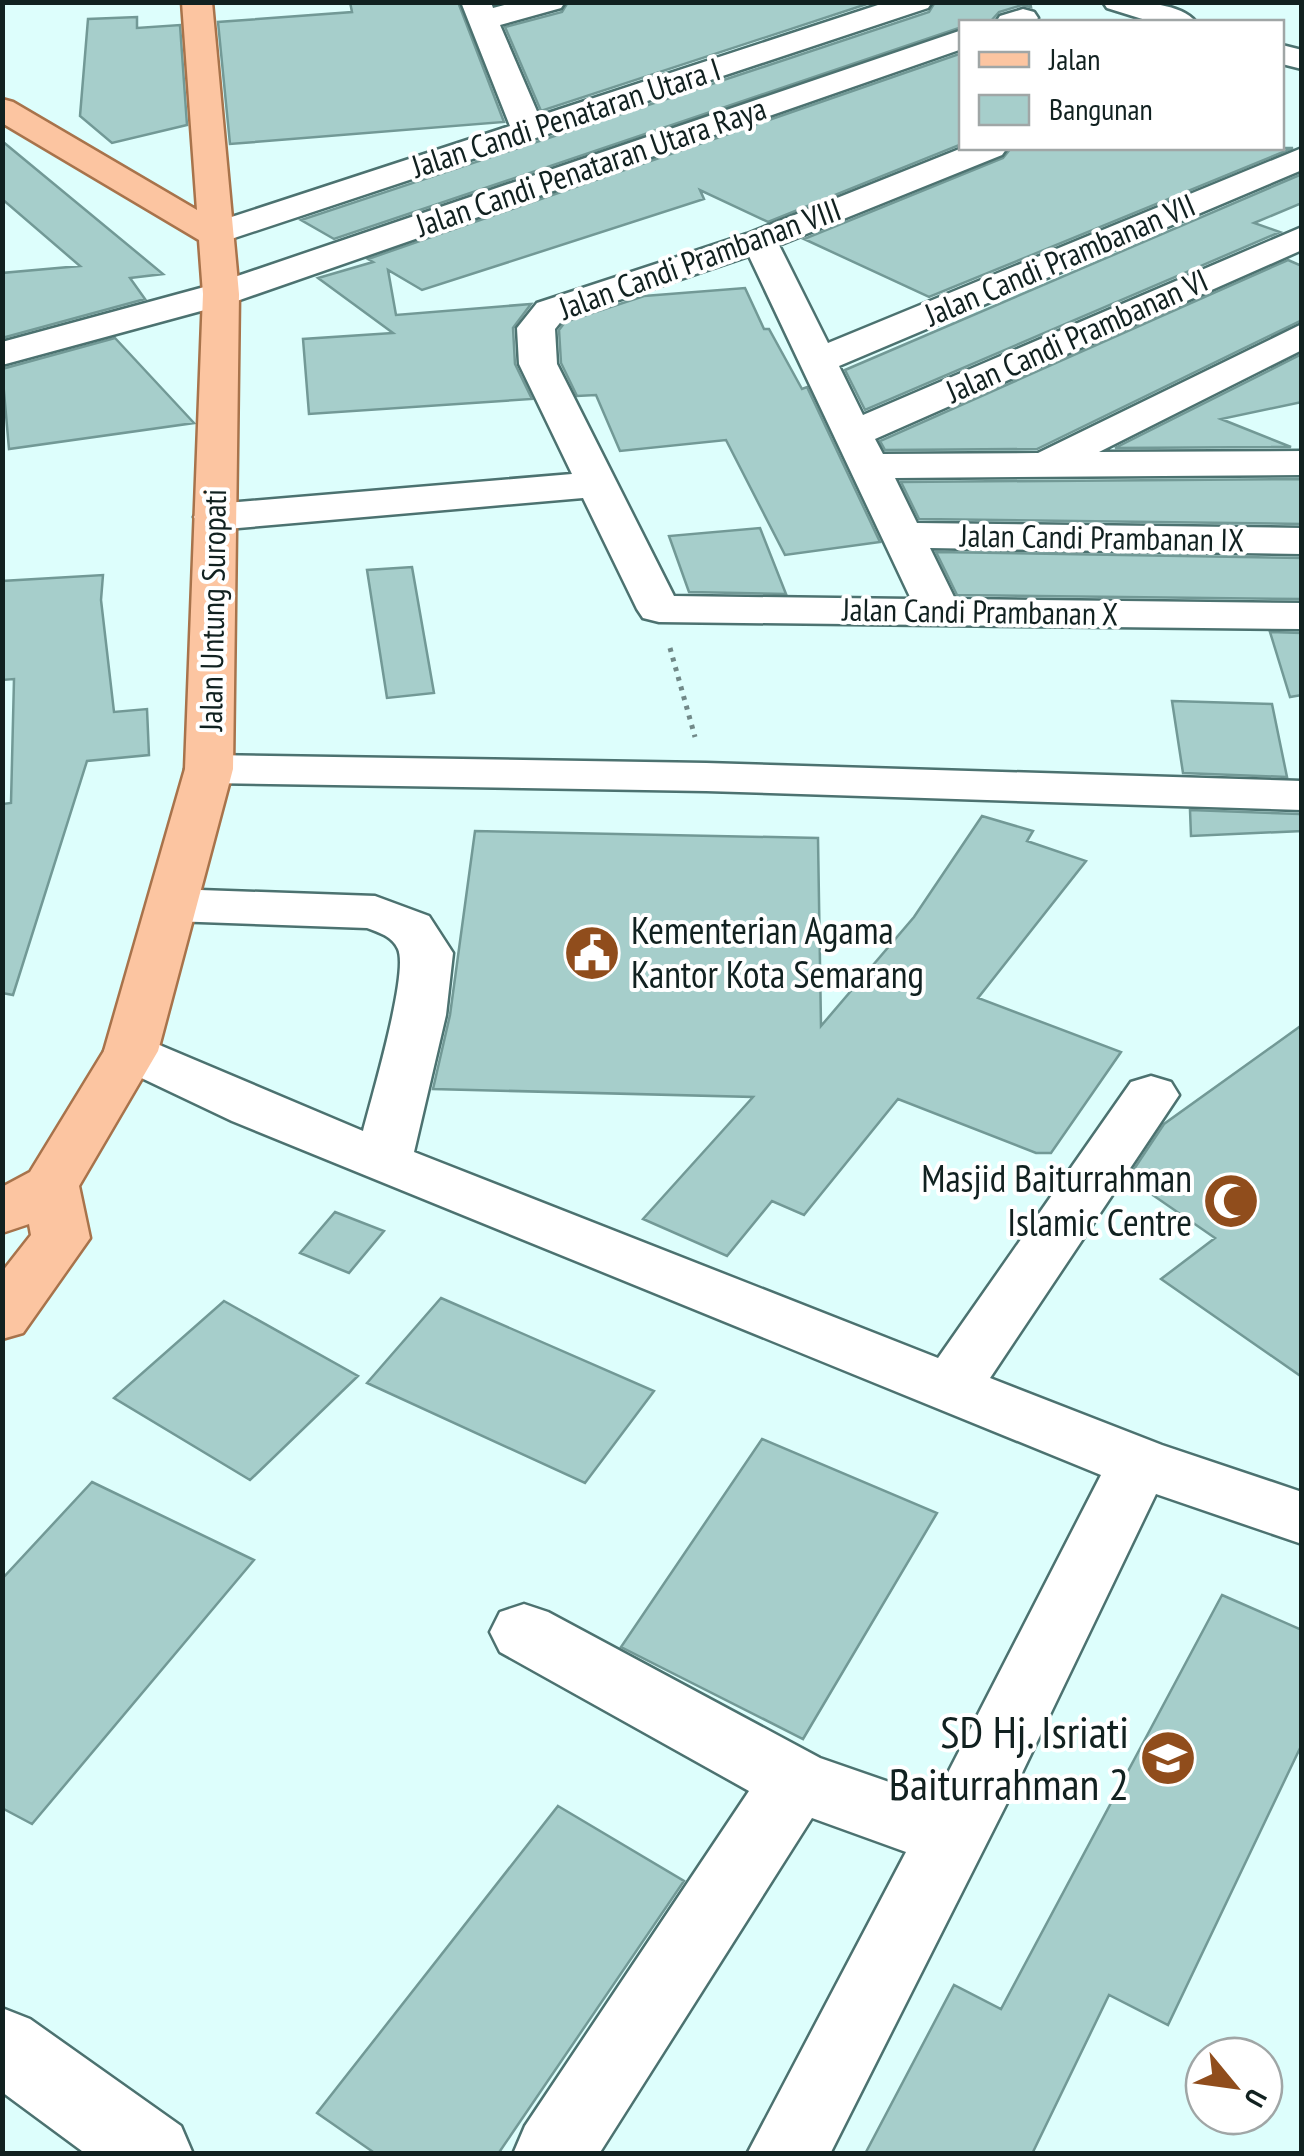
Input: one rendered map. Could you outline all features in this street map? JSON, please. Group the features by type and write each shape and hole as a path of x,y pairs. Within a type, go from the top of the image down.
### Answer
{"main road":[{"name":"Jalan Untung Suropati","path":"2,1317 61,1238 26,1199 131,1051 209,769 221,294 198,2"},
{"path":"2,109 214,234"}],"street":[{"path":"528,130 481,12 551,2"},
{"name":"Jalan Candi Penataran Utara I","path":"214,234 918,2"},
{"path":"1117,2 1175,20"},
{"name":"Jalan Candi Penataran Utara Raya","path":"2,354 221,294 959,41"},
{"name":"Jalan Candi Prambanan VIII","path":"659,610 538,364 536,328 550,311 572,302 759,240 985,150"},
{"name":"Jalan Candi Prambanan VII","path":"818,361 1302,158"},
{"name":"Jalan Candi Prambanan VI","path":"860,450 1302,237"},
{"name":"Jalan Candi Prambanan IX","path":"759,240 938,611"},
{"path":"1043,465 1302,335"},
{"path":"860,450 1043,465 1302,463"},
{"path":"215,517 600,484"},
{"name":"Jalan Candi Prambanan IX","path":"902,535 1302,541"},
{"name":"Jalan Candi Prambanan X","path":"659,610 1302,616"},
{"path":"209,769 706,777 1302,796"},
{"path":"172,904 375,912 411,927 427,953 419,1015 384,1159"},
{"path":"131,1051 252,1108 574,1240 1139,1464 1302,1518"},
{"path":"951,1387 1151,1095"},
{"path":"787,2154 996,1753 1139,1464"},
{"path":"524,1632 796,1780 950,1836"},
{"path":"553,2154 796,1780"},
{"path":"2,2045 153,2154"}],"path":[{"path":"659,610 706,777"}],"building":[{"path":"350,2 458,2 504,122 230,144 218,22 352,12"},
{"path":"568,2 873,2 541,111 505,27 562,12"},
{"path":"935,2 1030,2 1031,7 1022,5 999,12 992,20 959,20 959,28 334,239 301,220 929,12"},
{"path":"137,17 137,28 180,25 187,125 112,143 80,116 88,19"},
{"path":"959,54 959,145 768,222 700,190 704,199 422,290 388,270 396,315 531,304 513,328 515,364 532,399 309,414 303,339 393,333 318,278 373,262 368,259"},
{"path":"2,141 163,274 130,278 145,299 2,338 2,273 80,266 2,199"},
{"path":"1293,148 929,297 804,239 1003,158 1009,150"},
{"path":"1302,174 1302,203 1254,223 1280,232 865,410 845,370"},
{"path":"1288,260 1302,266 1302,320 1037,449 885,450 880,441"},
{"path":"745,288 764,329 769,329 802,389 807,387 880,542 785,555 726,440 620,451 596,395 577,396 561,363 559,330 565,322 644,296"},
{"path":"115,338 194,423 9,449 2,369"},
{"path":"1302,354 1302,402 1221,419 1291,447 1115,448"},
{"path":"1302,479 1302,524 919,519 901,482"},
{"path":"760,528 786,594 689,592 669,536"},
{"path":"936,552 1302,558 1302,599 957,595"},
{"path":"412,567 434,693 387,698 367,570"},
{"path":"103,575 101,600 114,712 147,709 149,755 87,761 13,995 2,993 2,804 11,803 14,679 2,680 2,581"},
{"path":"1270,632 1302,633 1302,695 1290,697"},
{"path":"1172,701 1272,704 1287,777 1183,773"},
{"path":"1190,810 1300,814 1302,831 1191,836"},
{"path":"982,816 1033,831 1027,841 1086,861 978,998 1121,1052 1051,1153 1036,1153 898,1099 804,1215 772,1201 727,1256 643,1219 753,1097 433,1089 450,1015 475,831 818,838 821,1026 914,917"},
{"name":"Masjid Baiturrahman Islamic Centre","path":"1302,1025 1302,1377 1161,1279 1215,1238 1128,1178 1164,1124"},
{"path":"335,1212 384,1231 349,1273 300,1253"},
{"path":"441,1298 654,1391 585,1483 367,1383"},
{"path":"224,1301 358,1376 250,1480 114,1398"},
{"path":"762,1439 937,1513 803,1739 621,1647"},
{"path":"92,1482 254,1560 32,1824 2,1808 2,1579"},
{"path":"1222,1595 1302,1630 1302,1744 1168,2025 1109,1995 1032,2154 865,2154 954,1985 1001,2009"},
{"path":"558,1806 684,1881 498,2154 376,2154 317,2113"}],"place":[{"name":"Kementerian Agama Kantor Kota Semarang","path":"592,953"},
{"name":"Masjid Baiturrahman Islamic Centre","path":"1231,1201"},
{"name":"SD Hj. Isriati Baiturrahman 2","path":"1168,1758"}]}
